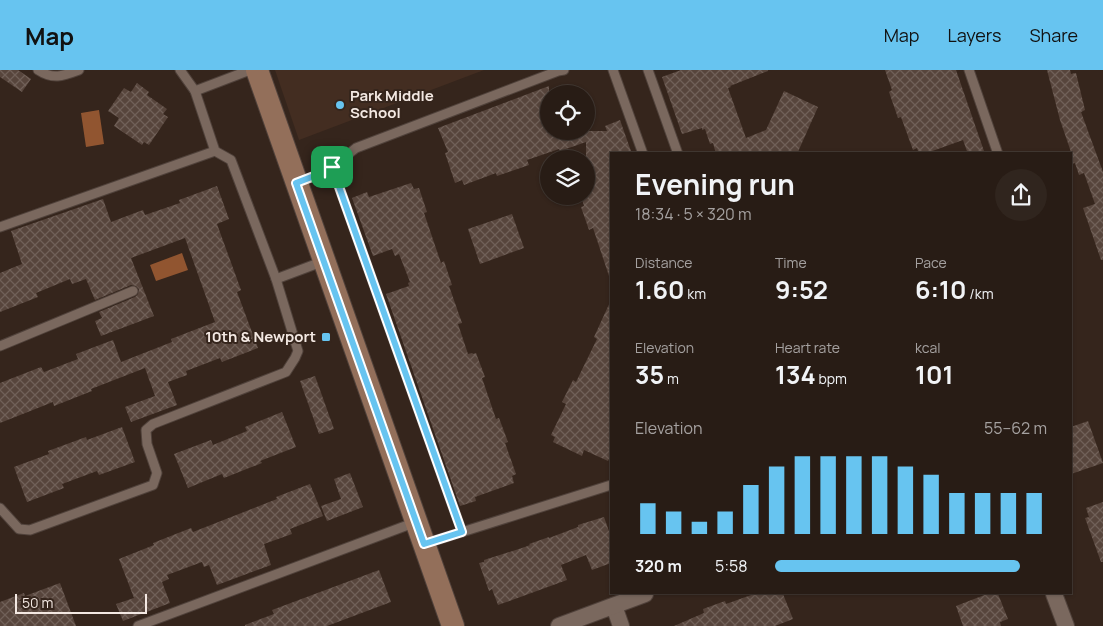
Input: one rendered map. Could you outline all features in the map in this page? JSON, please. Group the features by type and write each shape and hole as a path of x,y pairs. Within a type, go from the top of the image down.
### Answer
{"main road":[{"path":"257,70 453,626"}],"street":[{"path":"559,626 645,594"},
{"path":"1054,594 1066,626"},
{"path":"614,606 621,626"}],"lane":[{"path":"38,70 46,75 60,76 79,70"},
{"path":"0,508 19,529 30,530 153,485 157,473 147,444 146,430 153,424 286,372 298,351 276,279 231,160 215,151 195,91 180,70"},
{"path":"195,91 250,70"},
{"path":"296,183 327,171 356,148 450,111 564,70"},
{"path":"613,70 642,152"},
{"path":"648,70 677,152"},
{"path":"968,70 997,152"},
{"path":"0,227 215,151"},
{"path":"332,167 462,532"},
{"path":"276,279 324,261"},
{"path":"0,346 133,291"},
{"path":"424,544 610,485"},
{"path":"138,626 416,522"}],"shaded area":[{"name":"Park Middle School","path":"275,70 484,70 299,140"},
{"path":"99,110 104,144 86,147 81,113"},
{"path":"182,253 188,270 156,281 150,265"}],"building":[{"path":"0,70 18,70 31,79 22,92 0,77"},
{"path":"681,70 768,70 728,88 746,138 766,130 784,91 818,107 798,152 715,152 713,143 710,144 705,129 702,130 702,128 682,134 662,77"},
{"path":"885,70 956,70 984,152 967,152 963,140 930,152 918,152 917,148 913,150 901,117 898,118 889,92 892,90"},
{"path":"1047,70 1070,70 1071,74 1076,73 1085,110 1081,112 1103,172 1103,260 1101,260 1083,208 1095,204 1084,173 1079,175 1075,163 1072,164 1072,152 1060,120"},
{"path":"137,83 149,92 147,95 167,109 163,114 168,117 149,145 144,142 142,145 114,126 119,118 108,111 124,88 131,92"},
{"path":"540,89 540,140 595,140 595,131 607,131 605,126 620,120 631,152 610,152 610,276 593,228 589,230 581,207 584,205 595,205 595,150 586,150 586,142 563,150 540,150 540,156 527,160 529,165 497,176 496,173 464,185 462,180 455,183 445,153 448,152 438,128"},
{"path":"411,183 414,189 419,188 427,212 424,213 441,263 444,261 452,285 449,286 462,323 458,324 468,354 476,353 485,377 482,378 496,419 499,418 508,442 505,443 516,474 512,476 514,483 475,497 476,501 460,506 386,294 409,286 408,283 410,282 399,254 395,256 392,249 373,256 352,198 367,192 369,197"},
{"path":"217,186 229,219 217,224 241,290 237,292 258,348 222,362 220,358 186,371 187,375 168,382 177,405 131,422 125,407 155,396 145,368 54,406 53,402 0,423 0,383 41,367 44,372 78,359 76,354 113,340 121,362 172,342 171,339 215,322 185,238 131,258 154,316 101,336 95,321 102,318 99,312 135,297 139,289 131,285 95,300 86,279 72,284 70,279 36,293 38,297 0,312 0,273 22,264 11,231 103,199 111,222 143,210 145,215 180,203 179,200"},
{"path":"512,214 524,248 480,264 468,229"},
{"path":"610,302 610,456 608,461 584,450 582,456 553,442 555,437 551,435 566,404 562,402 573,380 576,382 597,339 594,337"},
{"path":"315,376 334,429 319,434 300,381"},
{"path":"282,412 296,447 224,478 222,474 188,488 174,454 211,440 213,445 247,431 245,427"},
{"path":"1088,421 1103,463 1072,474 1072,427"},
{"path":"122,427 135,462 99,475 97,471 62,484 64,488 27,502 14,467 49,454 48,451 86,437 87,440"},
{"path":"350,473 363,507 327,521 321,506 341,499 334,479"},
{"path":"310,484 323,516 290,529 292,534 264,544 271,565 217,585 209,565 204,567 202,562 167,575 169,579 162,582 170,603 123,621 116,604 134,598 119,559 191,528 193,532"},
{"path":"1103,502 1103,562 1101,562 1085,518 1089,517 1086,508"},
{"path":"604,517 610,534 610,563 592,570 586,555 561,565 567,580 498,605 492,589 489,591 479,563 578,527 578,525"},
{"path":"379,570 391,602 327,626 245,626 274,614 272,610"},
{"path":"60,583 76,626 0,626 0,602 24,593 25,596"},
{"path":"754,594 783,594 793,619 775,626 674,626 704,613 703,609 725,601 726,604"},
{"path":"987,594 998,594 1008,619 1000,622 1001,626 963,626 956,606"}],"place":[{"name":"Park Middle School","path":"340,105"},
{"name":"10th & Newport","path":"326,337"}],"route":[{"path":"332,167 462,532 424,544 296,183 327,171 332,167"}]}
